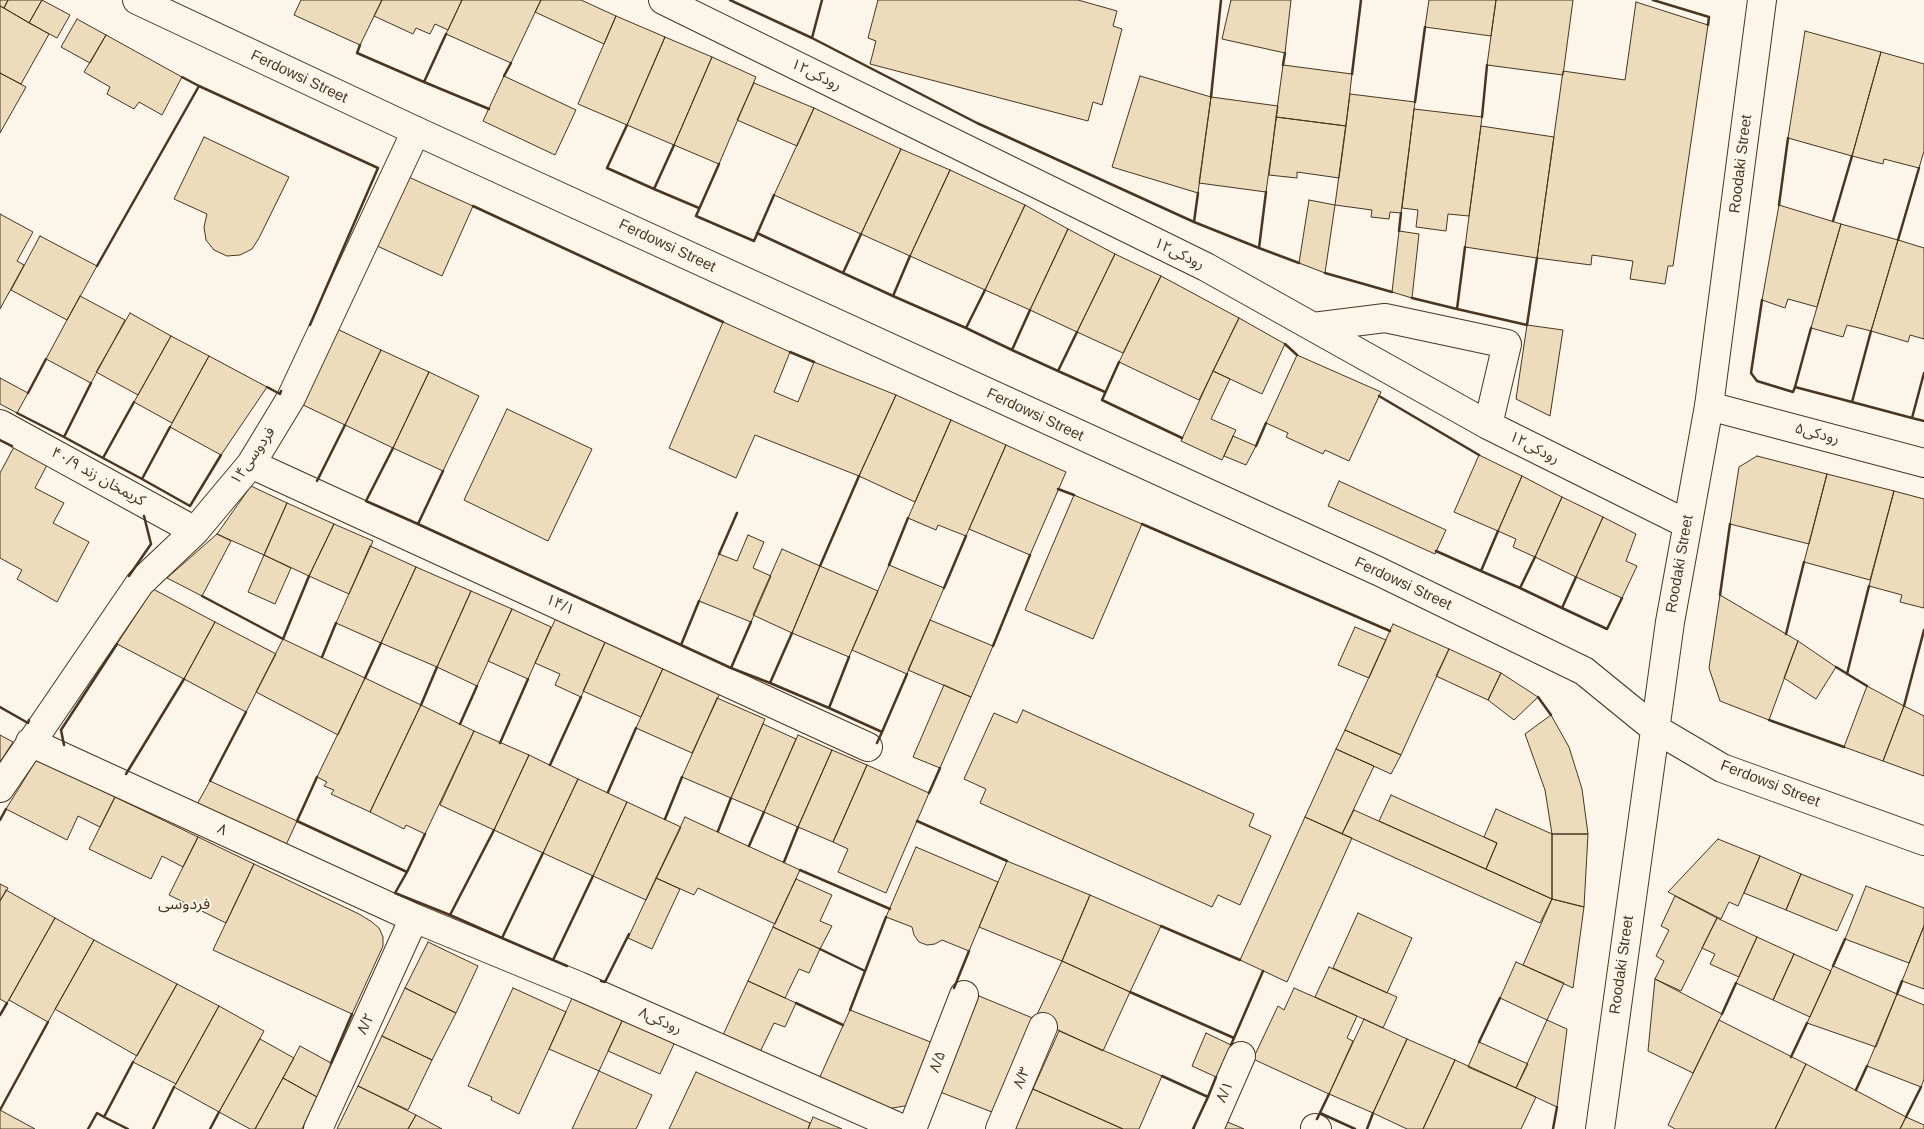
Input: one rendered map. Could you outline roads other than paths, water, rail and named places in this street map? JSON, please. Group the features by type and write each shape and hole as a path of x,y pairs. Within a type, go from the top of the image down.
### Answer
{"street":[{"name":"Ferdowsi Street","path":"137,0 416,131 1387,576 1584,671 1654,728 1722,768 1924,841"},
{"name":"رودکی۱۲","path":"663,0 1206,267 1488,425 1687,524"},
{"name":"Roodaki Street","path":"1600,1129 1654,728 1670,622 1709,406 1762,0"},
{"name":"فردوسی۱۴","path":"0,788 140,584 196,531 251,464 291,398 416,131"},
{"path":"1313,328 1385,318 1507,344 1488,425"},
{"name":"رودکی۵","path":"1709,406 1924,463"},
{"name":"کریمخان زند ۴۰/۹","path":"0,424 196,531"},
{"name":"۱۴/۱","path":"251,464 868,747"},
{"name":"۸","path":"30,742 414,918"},
{"name":"۸/۲","path":"318,1129 414,918"},
{"name":"رودکی۸","path":"414,918 579,986 903,1129"},
{"name":"۸/۵","path":"912,1129 964,995"},
{"name":"۸/۳","path":"1000,1129 1044,1027"},
{"name":"۸/۱","path":"1209,1129 1241,1056"}],"district":[{"name":"فردوسی","path":"184,905"}]}
